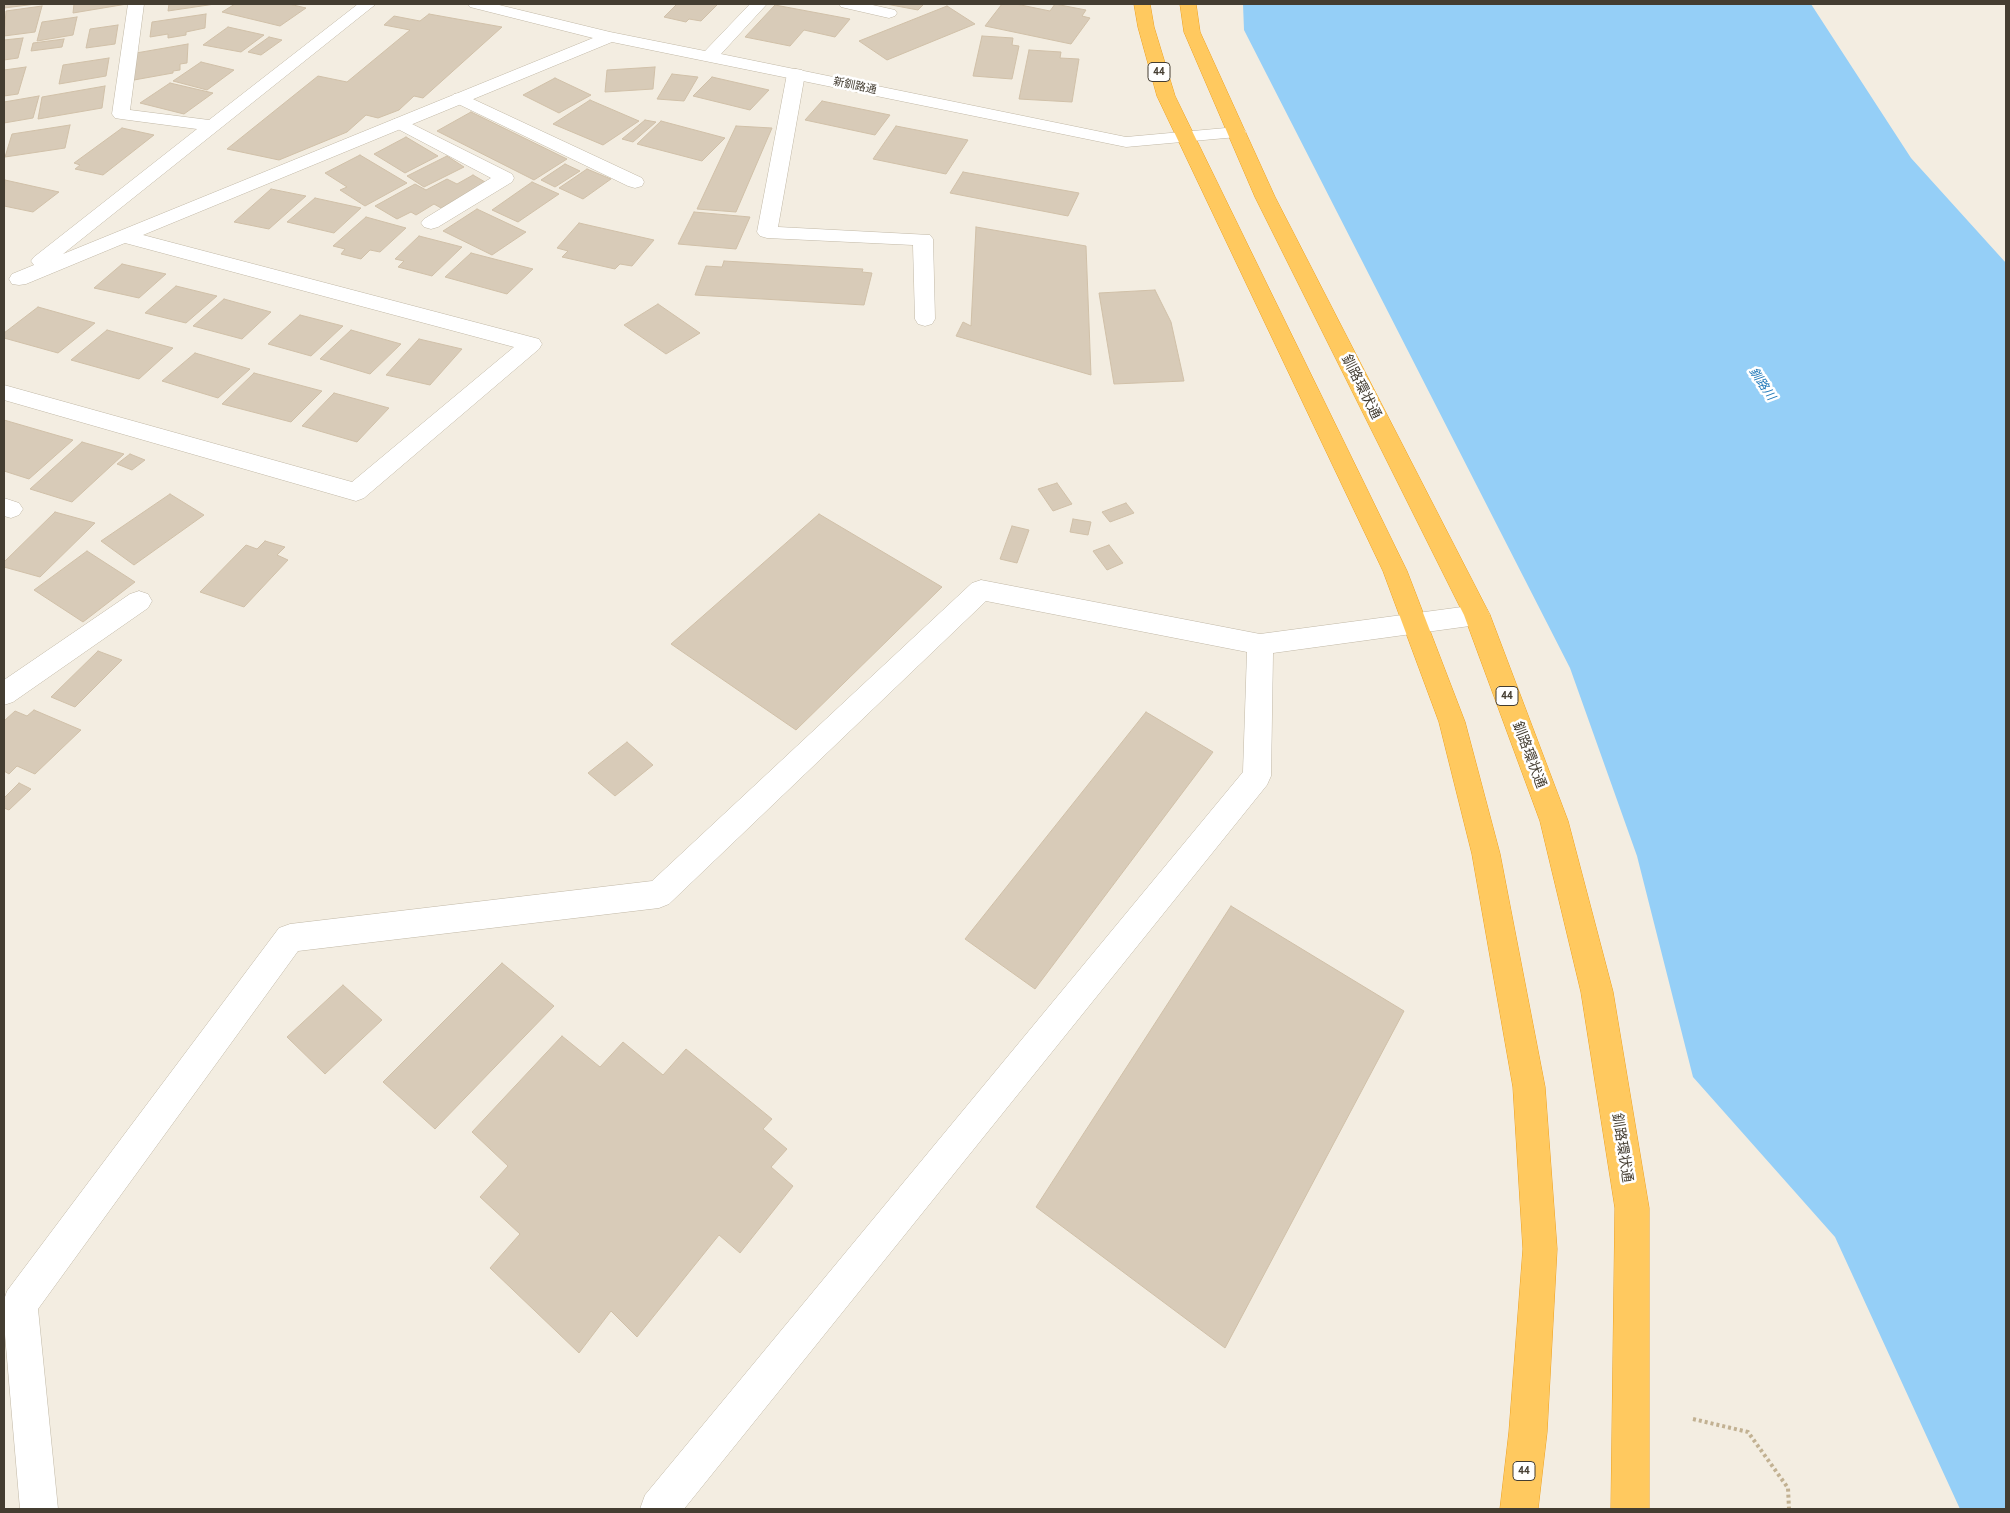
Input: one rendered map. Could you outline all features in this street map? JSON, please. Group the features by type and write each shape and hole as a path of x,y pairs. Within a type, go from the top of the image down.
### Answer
{"highway":[{"name":"44","path":"1142,4 1146,27 1166,96 1395,571 1452,722 1486,854 1529,1086 1540,1249 1528,1432 1519,1509"},
{"name":"釧路環状通","path":"1188,4 1192,32 1265,196 1477,615 1554,821 1597,992 1632,1208 1632,1444 1630,1509"}],"street":[{"path":"136,4 121,114 212,126"},
{"path":"4,290 368,4"},
{"name":"新釧路通","path":"476,4 610,36 1126,142 1237,132"},
{"path":"710,56 759,4"},
{"path":"847,4 889,13"},
{"path":"19,279 610,36"},
{"path":"796,74 767,232 923,239 925,319"},
{"path":"460,98 635,182"},
{"path":"400,122 505,178 431,223"},
{"path":"4,394 356,492 530,344 123,236"},
{"path":"39,1509 20,1304 290,938 658,894 981,590 1260,644 1477,615"},
{"path":"4,694 139,601"},
{"path":"659,1509 1258,776 1260,644"}],"path":[{"path":"1694,1419 1748,1432 1788,1488 1789,1509"}],"water":[{"name":"釧路川","path":"1243,4 1811,4 1911,158 2006,263 2006,1509 1960,1509 1835,1237 1693,1077 1637,856 1570,668 1244,30"}],"building":[{"path":"4,4 36,4 4,8"},
{"path":"74,4 127,4 73,13"},
{"path":"169,4 215,4 168,11"},
{"path":"235,4 289,4 306,8 280,26 222,12"},
{"path":"677,4 718,4 701,21 689,19 686,22 664,17"},
{"path":"886,4 924,4 918,10"},
{"path":"1002,4 1016,4 1050,11 1055,4 1086,10 1082,16 1090,18 1071,44 985,26"},
{"path":"775,5 850,19 835,37 804,30 790,46 745,37"},
{"path":"42,6 35,32 4,36 6,11"},
{"path":"947,6 975,24 887,60 859,41"},
{"path":"206,14 205,28 186,32 186,35 168,38 168,34 150,37 152,22"},
{"path":"429,14 502,27 423,98 414,96 399,110 378,118 366,115 347,132 279,160 227,149 318,76 347,82 410,30 384,25 394,16 420,21"},
{"path":"77,17 73,35 37,41 42,22"},
{"path":"118,25 115,44 86,48 90,29"},
{"path":"228,27 264,35 241,52 203,45"},
{"path":"982,36 1013,38 1012,45 1019,46 1012,79 973,76"},
{"path":"269,37 282,40 261,55 248,52"},
{"path":"23,38 18,58 4,60 4,40"},
{"path":"64,39 62,47 31,51 33,43"},
{"path":"188,44 187,63 180,64 180,70 134,80 136,53"},
{"path":"1029,50 1061,52 1060,58 1079,59 1072,102 1019,99"},
{"path":"109,58 106,76 59,84 63,65"},
{"path":"201,62 234,70 207,90 173,81"},
{"path":"26,67 18,94 4,96 4,70"},
{"path":"655,67 653,89 605,92 607,70"},
{"path":"672,74 698,77 684,101 657,99"},
{"path":"712,77 769,90 750,110 693,96"},
{"path":"555,78 591,95 559,113 523,95"},
{"path":"170,83 213,93 184,114 140,103"},
{"path":"105,86 102,108 38,119 42,97"},
{"path":"39,96 33,118 4,123 4,102"},
{"path":"590,100 639,121 603,145 553,124"},
{"path":"822,101 890,115 875,135 805,120"},
{"path":"471,112 567,159 534,180 437,131"},
{"path":"645,120 656,122 633,142 622,139"},
{"path":"661,121 725,138 702,161 637,144"},
{"path":"70,125 65,148 5,157 12,134"},
{"path":"736,126 772,128 736,212 697,209"},
{"path":"896,126 968,140 946,174 873,159"},
{"path":"122,128 154,135 103,175 75,169 80,165 74,163"},
{"path":"406,137 438,156 405,173 374,154"},
{"path":"360,155 407,183 365,206 340,190 347,187 325,173"},
{"path":"447,156 464,167 424,187 407,176"},
{"path":"565,164 580,171 555,187 541,180"},
{"path":"587,169 611,179 583,199 559,188"},
{"path":"963,172 1079,193 1068,216 950,193"},
{"path":"473,175 485,182 441,208 434,204 416,215 411,212 397,219 375,206 415,184 426,190 447,179 457,184"},
{"path":"5,180 59,192 33,212 4,206"},
{"path":"532,182 559,194 518,222 492,210"},
{"path":"271,189 306,196 269,229 234,222"},
{"path":"315,198 361,208 334,233 287,222"},
{"path":"477,209 526,232 492,255 443,231"},
{"path":"694,212 750,217 736,249 678,244"},
{"path":"366,217 406,228 380,252 370,250 361,259 341,254 345,249 333,246"},
{"path":"579,223 654,240 632,266 620,264 615,269 562,257 568,251 557,248"},
{"path":"976,227 1086,246 1091,375 956,336 963,322 971,326"},
{"path":"419,236 462,247 432,276 398,267 404,261 395,259"},
{"path":"471,253 533,269 507,294 445,277"},
{"path":"724,261 863,269 862,272 872,273 864,305 695,295 706,266 722,267"},
{"path":"122,264 166,274 139,298 94,288"},
{"path":"176,286 217,296 186,323 145,313"},
{"path":"1155,290 1171,322 1184,381 1114,384 1099,293"},
{"path":"224,299 271,312 242,339 193,326"},
{"path":"658,304 700,333 666,354 624,325"},
{"path":"38,307 95,323 58,353 4,338 4,333"},
{"path":"300,315 343,326 311,356 268,344"},
{"path":"107,330 173,348 139,379 71,360"},
{"path":"351,330 401,344 370,374 320,359"},
{"path":"419,339 462,349 430,385 386,375"},
{"path":"195,353 250,369 218,398 162,381"},
{"path":"254,373 322,391 291,422 222,404"},
{"path":"334,393 389,408 357,442 302,426"},
{"path":"4,420 73,440 29,479 4,471"},
{"path":"82,442 124,454 72,502 30,489"},
{"path":"130,454 145,460 132,470 117,464"},
{"path":"1057,483 1072,504 1053,511 1038,489"},
{"path":"170,494 204,515 134,565 101,541"},
{"path":"1126,503 1134,513 1110,522 1102,512"},
{"path":"55,512 95,523 40,577 4,567 4,562"},
{"path":"819,514 942,587 796,730 671,644"},
{"path":"1073,519 1091,522 1088,535 1070,532"},
{"path":"1012,526 1029,530 1017,563 1000,559"},
{"path":"265,541 285,547 277,555 288,560 244,607 200,592 246,545 257,549"},
{"path":"1109,545 1123,563 1107,570 1093,551"},
{"path":"87,551 135,582 83,622 34,590"},
{"path":"98,651 122,660 75,707 51,697"},
{"path":"34,710 81,730 35,774 17,766 9,774 4,771 4,721 15,711 27,716"},
{"path":"1146,712 1213,752 1035,989 965,939"},
{"path":"627,742 653,765 615,796 588,773"},
{"path":"19,783 31,789 9,810 4,808 4,798"},
{"path":"1231,906 1404,1011 1225,1348 1036,1207"},
{"path":"502,963 554,1006 435,1129 383,1082"},
{"path":"343,985 382,1020 325,1074 287,1037"},
{"path":"562,1036 600,1067 623,1042 663,1075 686,1049 772,1119 763,1129 787,1149 771,1167 793,1186 740,1253 719,1235 637,1337 611,1311 579,1353 490,1268 520,1234 480,1197 508,1166 472,1132"}]}
